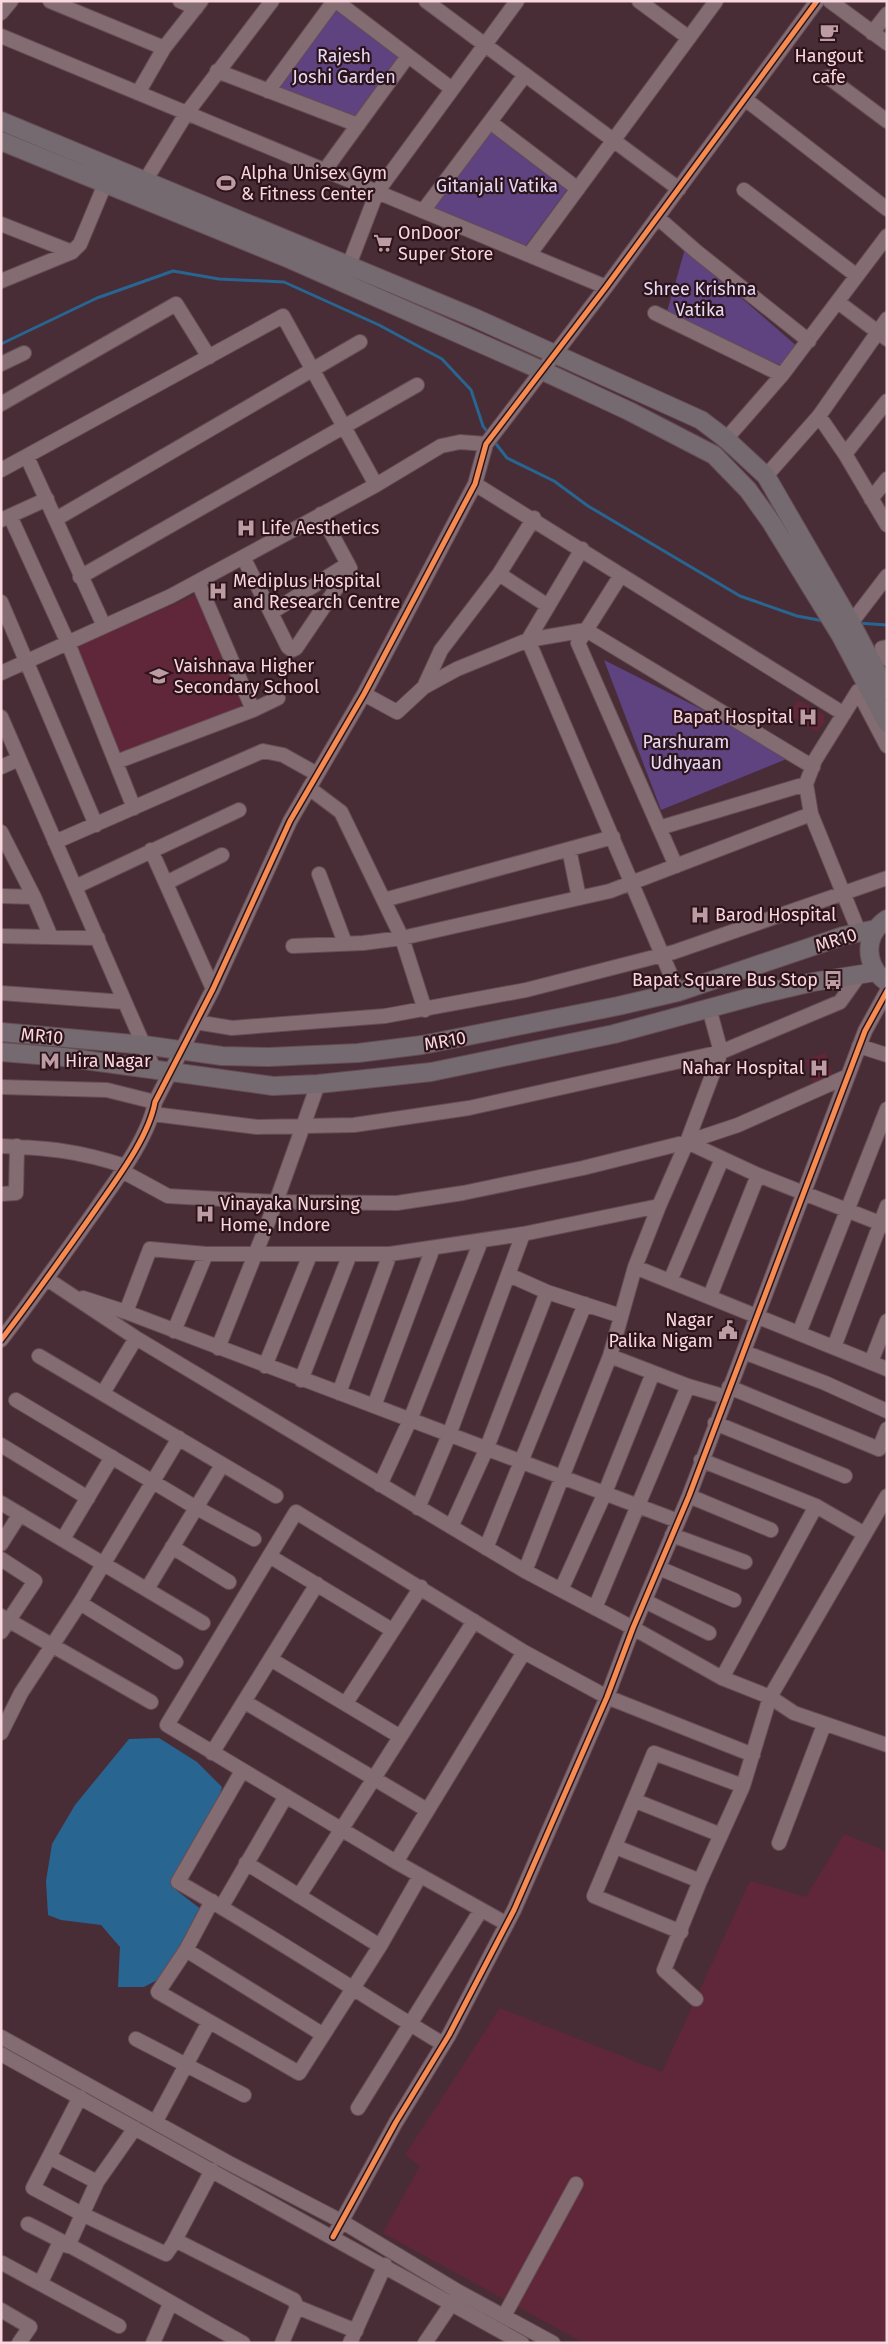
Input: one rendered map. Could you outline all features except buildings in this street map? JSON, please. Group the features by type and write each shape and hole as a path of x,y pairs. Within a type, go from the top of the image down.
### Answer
{"main road":[{"path":"1,121 475,318 700,420 726,439 766,476 844,624 887,722"},
{"path":"1,141 292,260 542,370 672,432 714,455 748,490 844,624 887,691"},
{"path":"874,927 869,946 874,976"},
{"name":"MR10","path":"1,1032 144,1045 222,1056 269,1057 358,1053 422,1045 489,1033 678,992 842,936 874,927"},
{"name":"MR10","path":"1,1052 63,1056 273,1086 318,1084 431,1072 614,1034 814,982 874,976"}],"street":[{"path":"1,13 12,1"},
{"path":"50,1 164,48"},
{"path":"138,93 164,48 198,4 180,1"},
{"path":"145,181 186,114 272,1"},
{"path":"268,91 335,1 452,89"},
{"path":"426,1 445,7 485,45 679,189"},
{"path":"349,265 377,192 517,1"},
{"path":"529,255 716,1"},
{"path":"1,1340 47,1279 124,1169 154,1108 162,1070 182,1050 213,989 290,821 364,694 475,484 486,444 606,287 817,1"},
{"path":"830,1 887,43"},
{"path":"641,2 689,38"},
{"path":"872,33 887,14"},
{"path":"1,36 606,287"},
{"path":"325,170 408,56"},
{"path":"217,71 358,125"},
{"path":"423,211 525,75"},
{"path":"828,77 887,121"},
{"path":"745,99 887,209"},
{"path":"490,122 578,189"},
{"path":"1,281 72,252 80,244 105,184"},
{"path":"744,190 857,276"},
{"path":"658,217 697,252 809,340"},
{"path":"1,224 72,252"},
{"path":"726,439 782,376 887,236"},
{"path":"838,302 882,336"},
{"path":"1,404 176,304 209,357"},
{"path":"655,313 782,376"},
{"path":"1,470 283,316 376,485"},
{"path":"766,476 819,416 882,336 887,319"},
{"path":"56,519 360,342"},
{"path":"1,364 24,353"},
{"path":"80,577 417,386"},
{"path":"845,454 887,401"},
{"path":"819,416 845,454 887,525"},
{"path":"1,673 198,582 376,485 441,446 460,442 486,444"},
{"path":"27,457 80,577 104,626"},
{"path":"872,499 887,479"},
{"path":"475,484 534,518 844,714"},
{"path":"47,499 6,518 68,643 134,808"},
{"path":"243,557 288,647 292,650 296,648 350,568 322,514"},
{"path":"424,687 441,650 499,574 534,518"},
{"path":"528,640 582,549"},
{"path":"272,612 348,564"},
{"path":"499,574 548,606"},
{"path":"621,574 578,642 676,866"},
{"path":"844,624 864,606 887,576"},
{"path":"198,582 253,710"},
{"path":"1,602 96,825"},
{"path":"364,694 397,712 424,687 457,669 528,640 586,630 813,766"},
{"path":"528,640 678,992"},
{"path":"887,647 882,648 887,659"},
{"path":"874,927 843,893 811,814 806,784 813,766 858,691 887,746"},
{"path":"116,762 253,710 278,698"},
{"path":"1,717 124,1002 144,1045 162,1070"},
{"path":"55,842 263,751 283,755 317,774"},
{"path":"1,767 19,759"},
{"path":"659,828 806,784"},
{"path":"309,788 341,812 402,938 425,1010"},
{"path":"75,886 239,810"},
{"path":"293,946 346,944 402,938 610,891 811,814"},
{"path":"1,832 34,898 50,937"},
{"path":"384,900 613,837"},
{"path":"569,849 579,898"},
{"path":"151,850 213,989"},
{"path":"166,883 222,855"},
{"path":"319,874 346,944"},
{"path":"196,1022 232,1028 385,1016 526,990 662,955 887,878"},
{"path":"1,896 34,898"},
{"path":"1,936 98,938"},
{"path":"1,1087 107,1090 154,1108 257,1127 354,1125 468,1108 721,1052 840,1002 874,976"},
{"path":"334,2237 396,2122 443,2044 507,1924 607,1697 633,1628 689,1496 859,1046 880,1000 887,992"},
{"path":"1,993 124,1002"},
{"path":"525,1571 560,1476 610,1356 635,1267 687,1142 721,1052 710,1008"},
{"path":"859,1046 887,1055"},
{"path":"1,1146 50,1148 86,1154 124,1169 168,1196 276,1202 397,1203 463,1194 583,1168 687,1142 738,1126 848,1076"},
{"path":"218,1348 305,1126 318,1084"},
{"path":"799,1333 887,1109"},
{"path":"687,1142 758,1175 883,1225"},
{"path":"1,1194 16,1194 17,1146"},
{"path":"670,1282 722,1159"},
{"path":"710,1296 758,1175"},
{"path":"126,1312 150,1249 206,1254 390,1254 523,1234 659,1206"},
{"path":"834,1347 883,1225 887,1206"},
{"path":"418,1508 449,1435 523,1234"},
{"path":"380,1485 410,1420 481,1241"},
{"path":"374,1406 434,1248"},
{"path":"174,1331 206,1254"},
{"path":"301,1380 350,1254"},
{"path":"338,1393 390,1254"},
{"path":"265,1366 310,1255"},
{"path":"635,1267 887,1369"},
{"path":"509,1275 547,1292 621,1316"},
{"path":"47,1279 136,1338 525,1571 722,1678 770,1697 794,1713 824,1725 887,1745"},
{"path":"451,1527 486,1450 547,1292"},
{"path":"66,1293 126,1312 301,1380 678,1521"},
{"path":"486,1548 585,1304"},
{"path":"870,1362 887,1321"},
{"path":"103,1393 136,1338"},
{"path":"744,1352 825,1383 887,1411"},
{"path":"39,1356 276,1496"},
{"path":"610,1356 688,1386 727,1392 879,1449 887,1429"},
{"path":"561,1590 604,1494 653,1373"},
{"path":"595,1608 688,1386"},
{"path":"16,1400 254,1540"},
{"path":"715,1423 845,1476"},
{"path":"1,1733 21,1693 80,1603 179,1438"},
{"path":"1,1445 88,1498"},
{"path":"63,1539 112,1457"},
{"path":"701,1460 816,1506 863,1534"},
{"path":"147,1589 222,1465"},
{"path":"689,1496 771,1530"},
{"path":"696,1999 664,1970 681,1932 700,1881 743,1786 770,1697 863,1534 887,1496"},
{"path":"1,1503 203,1623"},
{"path":"722,1678 816,1506"},
{"path":"507,1924 420,1876 341,1828 242,1772 167,1725 271,1557 296,1512 524,1652 607,1697 753,1755"},
{"path":"1,1544 20,1514"},
{"path":"672,1535 745,1562"},
{"path":"172,1548 229,1582"},
{"path":"271,1557 392,1630"},
{"path":"1,1559 35,1580 4,1623 53,1646 151,1702"},
{"path":"659,1568 734,1600"},
{"path":"212,1753 272,1660 317,1584"},
{"path":"346,1703 421,1587"},
{"path":"645,1601 709,1633"},
{"path":"80,1603 176,1662"},
{"path":"299,1896 474,1620"},
{"path":"396,1862 524,1652"},
{"path":"272,1660 399,1736"},
{"path":"245,1702 427,1810"},
{"path":"779,1843 824,1725"},
{"path":"681,1932 594,1896 636,1801 654,1753 743,1786"},
{"path":"242,1772 178,1882 217,1904 352,1990 443,2044"},
{"path":"286,1796 246,1863 158,1992 299,2073 322,2034 380,1946 420,1876"},
{"path":"636,1801 721,1835"},
{"path":"616,1847 700,1881"},
{"path":"246,1863 380,1946"},
{"path":"358,2108 481,1910"},
{"path":"186,1950 322,2034"},
{"path":"156,2121 209,2022"},
{"path":"1,2036 227,2162 341,2221 522,2343"},
{"path":"136,2039 244,2095"},
{"path":"1,2054 385,2265 455,2298 504,2316 553,2343"},
{"path":"80,2098 33,2188 162,2254 169,2251 212,2170"},
{"path":"41,2282 82,2214 97,2182 135,2128"},
{"path":"49,2157 97,2182"},
{"path":"504,2316 576,2184"},
{"path":"28,2224 113,2269 170,2304 243,2343"},
{"path":"175,2240 294,2300 297,2306 353,2337 385,2265"},
{"path":"2,2262 119,2326"},
{"path":"426,2343 455,2298"},
{"path":"152,2343 170,2304"},
{"path":"282,2343 297,2306"},
{"path":"1,2310 30,2327 19,2343"}],"shaded area":[{"name":"Vaishnava Higher Secondary School","path":"195,595 242,705 122,757 75,647"},
{"name":"Bapat Hospital","path":"798,700 825,715 823,719 825,721 817,732 789,715"},
{"name":"Nahar Hospital","path":"825,1053 833,1076 813,1083 805,1060"},
{"path":"844,1834 887,1852 887,2343 584,2343 383,2233 420,2166 405,2155 500,2008 662,2072 750,1881 806,1897"}],"green space":[{"name":"Rajesh Joshi Garden","path":"337,9 400,57 355,117 278,88"},
{"name":"Gitanjali Vatika","path":"491,132 567,190 524,248 433,208"},
{"name":"Shree Krishna Vatika","path":"685,249 799,348 785,367 666,315"},
{"name":"Parshuram Udhyaan","path":"604,660 794,756 661,810"}],"water":[{"path":"159,1738 197,1762 222,1787 214,1815 176,1878 176,1890 202,1910 161,1978 144,1987 118,1987 120,1947 101,1925 61,1920 48,1915 46,1881 52,1844 75,1805 129,1739"}],"waterway":[{"path":"1,344 97,298 173,271 219,279 284,282 379,325 442,359 471,390 483,426 488,433"},
{"path":"493,440 507,458 554,481 588,506 740,596 797,616 824,621"},
{"path":"857,623 887,625"}],"cycle path":[{"path":"1,1340 96,1209 139,1144 152,1115 155,1102 213,989 290,821 364,694 475,484 486,444 606,287 817,1"},
{"path":"333,2237 396,2122 449,2035 514,1910 607,1697 633,1628 689,1496 865,1031 887,991"}],"place":[{"name":"Hangout cafe","path":"829,32"},
{"name":"Alpha Unisex Gym & Fitness Center","path":"226,183"},
{"name":"OnDoor Super Store","path":"383,243"},
{"name":"Life Aesthetics","path":"246,528"},
{"name":"Mediplus Hospital and Research Centre","path":"218,591"},
{"name":"Vaishnava Higher Secondary School","path":"159,676"},
{"name":"Bapat Hospital","path":"808,717"},
{"name":"Barod Hospital","path":"700,915"},
{"name":"Bapat Square Bus Stop","path":"833,980"},
{"name":"Hira Nagar","path":"50,1061"},
{"name":"Nahar Hospital","path":"819,1068"},
{"name":"Vinayaka Nursing Home, Indore","path":"205,1214"},
{"name":"Nagar Palika Nigam","path":"728,1330"}]}
